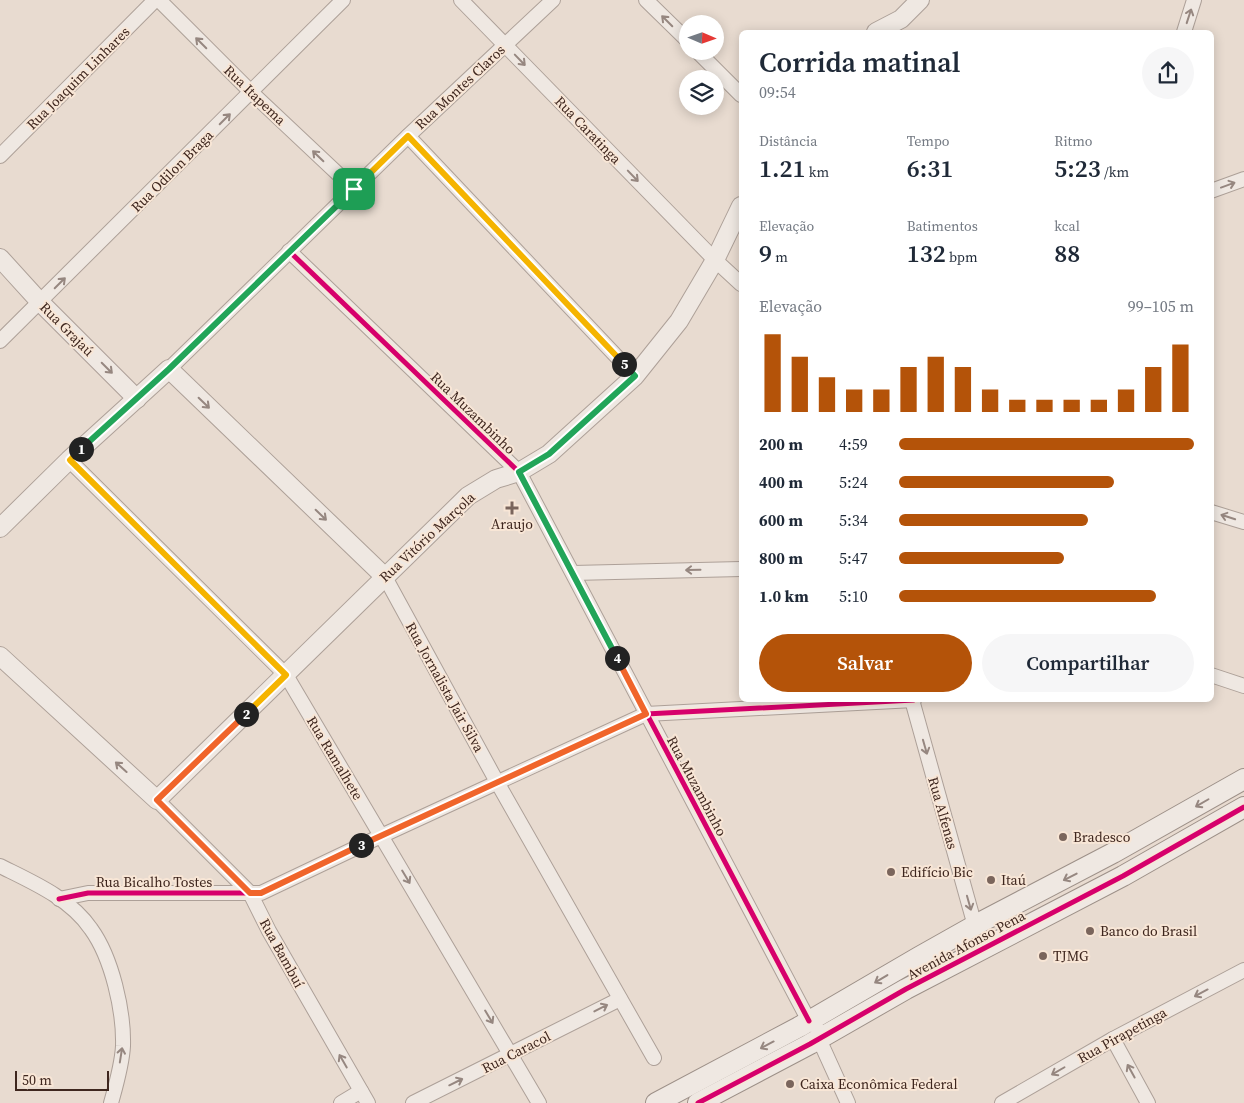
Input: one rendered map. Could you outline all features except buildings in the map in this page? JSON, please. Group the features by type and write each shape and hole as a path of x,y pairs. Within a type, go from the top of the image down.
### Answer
{"main road":[{"name":"Avenida Afonso Pena","path":"656,1103 814,1019 975,926 1112,853 1244,779"},
{"name":"Avenida Afonso Pena","path":"698,1103 819,1039 906,989 1123,876 1244,807"},
{"path":"1112,853 1123,876"}],"street":[{"name":"Rua Itapema","path":"157,0 354,189"},
{"name":"Rua Joaquim Linhares","path":"0,156 157,0"},
{"name":"Rua Odilon Braga","path":"0,341 252,93 343,0"},
{"name":"Rua Caratinga","path":"461,0 715,260 739,282"},
{"name":"Rua Montes Claros","path":"0,528 70,460 169,369 408,136 553,0"},
{"path":"646,0 679,32"},
{"path":"884,30 901,19 920,0"},
{"path":"1185,30 1194,0"},
{"path":"706,60 739,93"},
{"path":"408,136 635,376"},
{"path":"1214,190 1244,179"},
{"name":"Rua Vitório Marçola","path":"157,800 468,496 496,479 519,472 549,454 635,376 679,321 715,260 739,210"},
{"name":"Rua Muzambinho","path":"289,251 519,472 646,714 814,1019 819,1039 848,1103"},
{"name":"Rua Grajaú","path":"0,258 40,302 137,399"},
{"name":"Rua Jornalista Jair Silva","path":"169,369 386,577 497,782 654,1058"},
{"name":"Rua Ramalhete","path":"70,460 286,675 539,1103"},
{"path":"1214,513 1244,522"},
{"path":"573,572 739,568"},
{"name":"Rua Bambuí","path":"0,656 157,800 250,893 269,931 364,1097"},
{"path":"1214,676 1244,686"},
{"path":"646,714 874,702"},
{"name":"Rua Alfenas","path":"913,702 975,926"},
{"name":"Rua Bicalho Tostes","path":"59,899 88,893 261,893 646,714"},
{"path":"0,866 43,888 71,908 91,929 105,956 115,988 123,1047 111,1103"},
{"name":"Rua Pirapetinga","path":"1002,1103 1113,1039 1244,970"},
{"name":"Rua Caracol","path":"412,1103 620,999"},
{"path":"1113,1039 1148,1103"},
{"path":"341,1103 364,1097"}],"cycle path":[{"path":"289,251 519,472 809,1021"},
{"path":"59,899 88,893 261,893 646,714 876,702"},
{"path":"698,1103 810,1044 906,989 1123,876 1244,807"}],"place":[{"name":"Araujo","path":"512,508"},
{"name":"Bradesco","path":"1063,837"},
{"name":"Edifício Bic","path":"891,872"},
{"name":"Itaú","path":"991,880"},
{"name":"Banco do Brasil","path":"1090,931"},
{"name":"TJMG","path":"1043,956"},
{"name":"Caixa Econômica Federal","path":"790,1084"}],"route":[{"path":"408,136 635,376 549,454 519,472 646,714 261,893 250,893 157,800 286,675 70,460 169,369 354,189 408,136"}]}
